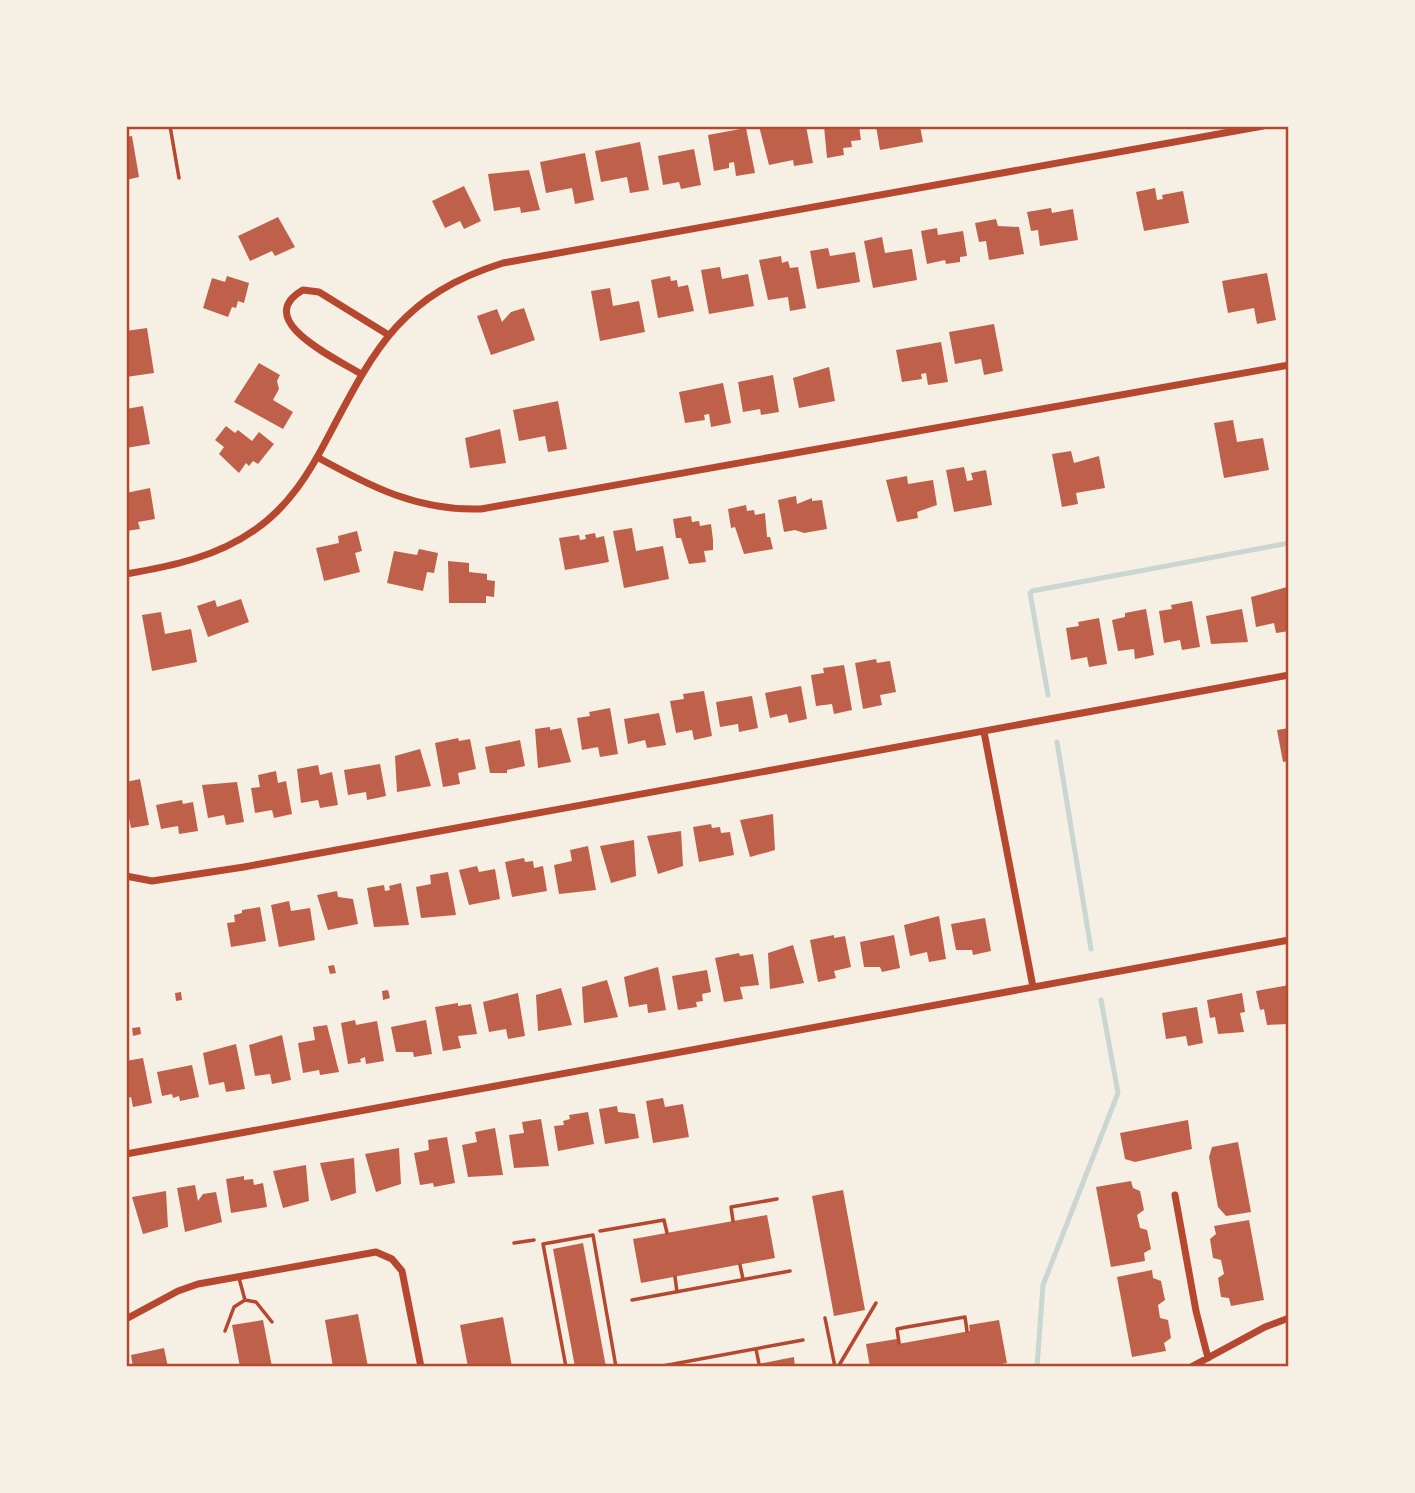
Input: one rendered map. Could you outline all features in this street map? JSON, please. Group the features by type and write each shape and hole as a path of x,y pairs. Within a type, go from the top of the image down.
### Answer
{"street":[{"path":"126,575 184,562 232,545 258,528 282,507 317,457 361,374 387,334 425,299 447,284 503,263 1263,126"},
{"path":"361,374 293,331 286,317 290,300 303,290 319,292 387,334"},
{"path":"317,457 372,487 413,503 440,508 481,509 1289,365"},
{"path":"126,876 152,881 244,867 1289,675"},
{"path":"984,732 1033,987"},
{"path":"126,1154 1289,940"},
{"path":"1175,1195 1196,1311 1208,1358"},
{"path":"126,1319 178,1291 239,1276 370,1253 392,1259 405,1278 421,1367"},
{"path":"1191,1367 1265,1327 1289,1318"}],"lane":[{"path":"170,126 179,178"},
{"path":"566,1367 543,1244 593,1235 616,1367"},
{"path":"239,1276 245,1300"},
{"path":"225,1331 234,1307 245,1300 256,1302 272,1322"},
{"path":"836,1367 876,1303"},
{"path":"825,1318 836,1367"}],"path":[{"path":"733,1221 730,1207 777,1199"},
{"path":"591,1233 664,1220 667,1233"},
{"path":"740,1265 743,1279"},
{"path":"632,1300 790,1271"},
{"path":"675,1277 677,1292"},
{"path":"899,1343 897,1329 965,1317 967,1331"},
{"path":"657,1367 803,1340"},
{"path":"756,1349 759,1364"},
{"path":"690,1361 691,1367"}],"building":[{"path":"759,126 806,126 813,163 794,166 793,160 769,165"},
{"path":"824,126 859,126 861,140 851,141 852,147 843,148 844,155 827,158"},
{"path":"876,126 920,126 923,142 880,150"},
{"path":"746,128 755,173 736,176 734,162 729,163 729,168 714,171 708,135"},
{"path":"132,136 139,177 126,180 126,137"},
{"path":"640,142 649,190 630,193 627,177 601,182 595,151"},
{"path":"694,149 701,185 681,189 679,182 663,185 658,156"},
{"path":"585,153 594,200 575,204 572,188 546,193 540,162"},
{"path":"529,170 540,210 521,213 520,207 494,211 488,174"},
{"path":"464,186 481,221 464,229 460,221 445,228 432,201"},
{"path":"1155,188 1157,200 1163,199 1162,195 1183,191 1189,223 1144,231 1136,192"},
{"path":"1051,208 1052,213 1073,209 1078,240 1040,246 1038,230 1031,231 1027,212"},
{"path":"278,217 295,247 275,256 272,251 250,261 238,236"},
{"path":"996,219 998,226 1019,227 1024,254 989,260 986,241 979,242 975,223"},
{"path":"937,228 938,235 963,231 967,256 960,257 960,262 946,264 945,260 927,264 921,231"},
{"path":"882,237 885,253 912,249 917,280 873,288 864,241"},
{"path":"828,248 830,256 855,252 860,282 817,289 810,251"},
{"path":"781,256 782,263 788,261 790,268 798,267 806,308 790,311 788,297 768,300 759,260"},
{"path":"720,267 722,279 748,274 754,306 709,314 701,270"},
{"path":"1267,273 1276,320 1257,324 1254,308 1228,313 1222,281"},
{"path":"227,276 249,283 244,303 238,301 228,317 203,308 212,278 225,282"},
{"path":"670,276 671,281 677,280 678,287 688,285 694,311 658,318 651,280"},
{"path":"610,288 613,306 639,301 645,332 600,341 591,291"},
{"path":"524,308 535,340 491,355 477,316 497,309 502,322 511,312"},
{"path":"994,324 1003,371 984,375 981,359 955,364 949,332"},
{"path":"147,328 154,373 126,377 126,331"},
{"path":"941,342 948,382 928,385 926,373 921,374 922,379 902,382 896,350"},
{"path":"259,363 280,375 277,381 279,389 273,400 293,412 283,429 234,402"},
{"path":"829,367 835,401 799,408 793,378"},
{"path":"773,375 779,412 761,415 760,409 743,412 738,382"},
{"path":"723,383 731,423 711,427 709,414 704,415 705,420 685,423 679,392"},
{"path":"558,401 567,449 548,452 545,436 519,441 513,410"},
{"path":"143,406 150,444 126,448 126,409"},
{"path":"1233,420 1237,442 1263,438 1269,470 1224,478 1214,423"},
{"path":"226,426 235,433 238,430 252,441 259,432 274,444 258,464 253,461 249,466 246,463 239,473 219,454 224,447 215,440"},
{"path":"500,429 506,463 470,468 465,438"},
{"path":"1071,451 1074,463 1099,456 1105,488 1076,493 1078,504 1062,507 1052,454"},
{"path":"964,467 967,481 973,480 971,473 986,470 992,505 954,512 946,470"},
{"path":"907,476 908,484 933,480 937,505 917,512 918,518 897,522 886,480"},
{"path":"150,488 155,519 138,522 140,529 126,531 126,493"},
{"path":"796,496 797,504 812,498 812,501 822,500 827,529 804,533 795,530 784,532 778,500"},
{"path":"746,505 747,511 754,510 755,515 765,513 767,537 770,537 773,549 744,554 735,527 731,528 728,509"},
{"path":"691,516 692,522 699,521 700,526 711,524 713,550 704,551 706,562 689,564 681,538 676,538 673,519"},
{"path":"632,528 636,551 663,546 669,579 624,588 613,531"},
{"path":"357,531 362,551 355,553 360,572 324,581 316,548 339,543 338,536"},
{"path":"595,533 596,538 604,536 609,562 565,570 559,538 579,535 580,540 586,539 585,535"},
{"path":"419,549 438,553 434,573 427,572 423,591 387,583 394,551 417,555"},
{"path":"448,561 469,563 469,572 487,574 487,580 495,581 494,597 486,596 486,603 449,603"},
{"path":"1287,587 1289,631 1276,633 1274,623 1256,627 1251,597"},
{"path":"241,599 249,622 208,637 197,606 215,600 217,607"},
{"path":"1192,601 1200,647 1182,650 1180,640 1164,643 1159,611 1172,609 1171,605"},
{"path":"1146,609 1154,655 1135,659 1134,649 1118,651 1112,620 1125,617 1125,613"},
{"path":"1242,609 1248,642 1211,644 1206,616"},
{"path":"161,612 165,634 191,629 197,662 152,671 142,615"},
{"path":"1099,618 1107,664 1089,667 1087,657 1071,660 1066,628 1079,626 1078,622"},
{"path":"876,659 877,663 890,661 896,692 880,695 882,705 863,709 855,663"},
{"path":"844,665 852,710 834,714 832,704 816,706 811,675 824,673 823,668"},
{"path":"801,686 807,719 789,723 787,714 770,718 765,693"},
{"path":"704,691 712,736 694,740 692,730 676,733 670,701 684,699 683,694"},
{"path":"752,696 758,728 739,732 738,724 720,727 716,702"},
{"path":"610,708 618,754 600,757 598,747 582,750 577,718 590,716 589,712"},
{"path":"659,713 666,745 647,748 645,740 628,744 624,719"},
{"path":"550,727 550,730 561,728 571,762 538,768 535,729"},
{"path":"1289,728 1289,761 1283,762 1277,730"},
{"path":"458,738 459,741 470,739 476,769 458,773 460,784 443,787 435,743"},
{"path":"520,740 525,766 507,770 507,773 490,773 485,747"},
{"path":"420,749 431,786 397,792 395,756"},
{"path":"380,764 386,796 367,800 366,792 348,795 344,770"},
{"path":"318,765 320,775 332,772 338,805 320,808 318,800 301,803 297,769"},
{"path":"276,771 278,783 286,781 292,814 274,818 272,810 255,813 251,788 260,787 258,775"},
{"path":"140,779 149,825 131,828 129,818 126,818 126,782"},
{"path":"237,782 244,822 226,825 224,815 208,818 202,785"},
{"path":"182,800 183,804 193,802 198,831 179,834 178,826 161,829 156,805"},
{"path":"773,814 775,850 750,857 740,820"},
{"path":"711,824 712,828 720,827 721,833 730,832 734,855 699,862 693,827"},
{"path":"681,831 683,866 658,874 647,836"},
{"path":"634,840 636,876 611,883 600,846"},
{"path":"588,846 596,890 559,894 554,865 572,861 570,850"},
{"path":"524,858 525,862 533,861 534,868 543,866 547,891 512,897 505,862"},
{"path":"477,866 479,872 495,869 500,899 469,905 459,870"},
{"path":"448,872 456,915 421,918 416,887 431,884 430,875"},
{"path":"401,883 409,925 374,927 367,888 384,885 385,891 390,890 389,886"},
{"path":"337,891 338,897 353,899 358,924 328,930 317,895"},
{"path":"289,901 291,911 310,908 315,940 279,947 271,905"},
{"path":"260,907 266,941 231,947 227,923 235,922 234,915 242,913 242,910"},
{"path":"939,916 946,959 929,962 927,952 910,956 904,925"},
{"path":"985,918 991,951 973,955 972,950 956,950 951,924"},
{"path":"834,935 834,938 845,936 851,967 834,971 836,978 818,982 810,940"},
{"path":"894,935 900,968 882,972 880,967 864,967 860,942"},
{"path":"793,945 804,983 770,989 768,953"},
{"path":"739,953 740,956 753,954 759,985 740,987 743,999 724,1002 715,958"},
{"path":"334,965 336,973 330,974 328,966"},
{"path":"658,967 666,1010 648,1013 647,1004 629,1007 624,977"},
{"path":"707,970 711,992 702,994 703,1001 696,1002 697,1007 678,1010 672,976"},
{"path":"607,980 618,1017 584,1023 582,987"},
{"path":"1289,985 1289,1024 1267,1025 1256,991"},
{"path":"561,988 572,1025 538,1031 536,995"},
{"path":"388,990 390,998 383,1000 382,991"},
{"path":"181,992 182,1000 176,1001 175,993"},
{"path":"518,993 525,1036 508,1039 506,1029 489,1032 483,1002"},
{"path":"1242,993 1245,1012 1240,1013 1244,1032 1218,1034 1215,1017 1210,1018 1207,1000"},
{"path":"458,1003 458,1006 471,1004 477,1034 458,1036 461,1048 443,1051 435,1007"},
{"path":"1197,1007 1203,1043 1188,1046 1186,1036 1166,1039 1162,1013"},
{"path":"355,1020 356,1025 377,1021 384,1061 366,1064 365,1057 360,1059 361,1062 348,1064 341,1023"},
{"path":"426,1020 432,1054 414,1057 413,1052 396,1052 391,1027"},
{"path":"327,1025 339,1072 320,1075 319,1070 303,1073 298,1043 315,1040 313,1027"},
{"path":"140,1027 141,1034 133,1036 132,1028"},
{"path":"282,1035 291,1080 272,1084 270,1074 255,1076 249,1045"},
{"path":"236,1044 245,1089 226,1092 224,1082 209,1085 203,1053"},
{"path":"143,1058 152,1103 133,1107 131,1097 126,1098 126,1061"},
{"path":"192,1065 199,1097 180,1101 179,1096 173,1098 172,1094 162,1096 157,1072"},
{"path":"663,1098 665,1107 683,1104 689,1137 653,1143 646,1101"},
{"path":"617,1106 618,1112 635,1114 639,1138 605,1144 599,1109"},
{"path":"588,1112 594,1144 558,1151 554,1126 564,1125 563,1121 570,1119 569,1115"},
{"path":"541,1119 549,1166 514,1168 509,1135 524,1133 522,1122"},
{"path":"1188,1120 1192,1149 1135,1162 1125,1159 1120,1133"},
{"path":"495,1128 503,1175 468,1177 462,1145 477,1142 475,1132"},
{"path":"447,1137 455,1183 434,1187 433,1183 420,1185 414,1153 429,1150 428,1140"},
{"path":"1238,1142 1251,1212 1226,1216 1218,1207 1209,1157 1212,1147"},
{"path":"399,1148 401,1184 376,1192 365,1154"},
{"path":"354,1158 356,1193 331,1201 320,1163"},
{"path":"306,1165 309,1201 283,1208 273,1171"},
{"path":"244,1176 244,1180 253,1179 254,1185 263,1183 267,1207 231,1213 226,1179"},
{"path":"1131,1181 1133,1188 1140,1191 1144,1210 1137,1215 1140,1228 1147,1230 1151,1249 1144,1253 1145,1261 1111,1267 1096,1187"},
{"path":"195,1185 198,1201 203,1194 216,1192 222,1222 185,1232 177,1188"},
{"path":"843,1190 865,1310 834,1316 812,1196"},
{"path":"166,1191 168,1227 143,1234 132,1197"},
{"path":"767,1215 775,1258 641,1283 633,1239"},
{"path":"1249,1220 1264,1300 1231,1306 1229,1298 1221,1297 1218,1278 1224,1274 1221,1260 1213,1258 1210,1239 1216,1234 1214,1226"},
{"path":"583,1243 606,1367 575,1367 553,1249"},
{"path":"1152,1270 1153,1278 1161,1281 1165,1300 1158,1305 1160,1318 1168,1320 1171,1338 1164,1343 1166,1351 1132,1357 1117,1277"},
{"path":"358,1314 368,1367 333,1367 325,1320"},
{"path":"503,1317 512,1367 468,1367 460,1325"},
{"path":"263,1320 272,1367 240,1367 232,1325"},
{"path":"999,1320 1007,1363 986,1367 977,1367 976,1364 960,1367 870,1367 866,1344 897,1339 898,1344 970,1331 969,1325"},
{"path":"164,1348 168,1367 133,1367 131,1355"},
{"path":"794,1357 795,1367 748,1367 748,1366"}],"waterway":[{"path":"1048,695 1030,593 1032,591 1289,543"},
{"path":"1057,742 1091,949"},
{"path":"1037,1367 1043,1285 1118,1093 1101,1000"}]}
